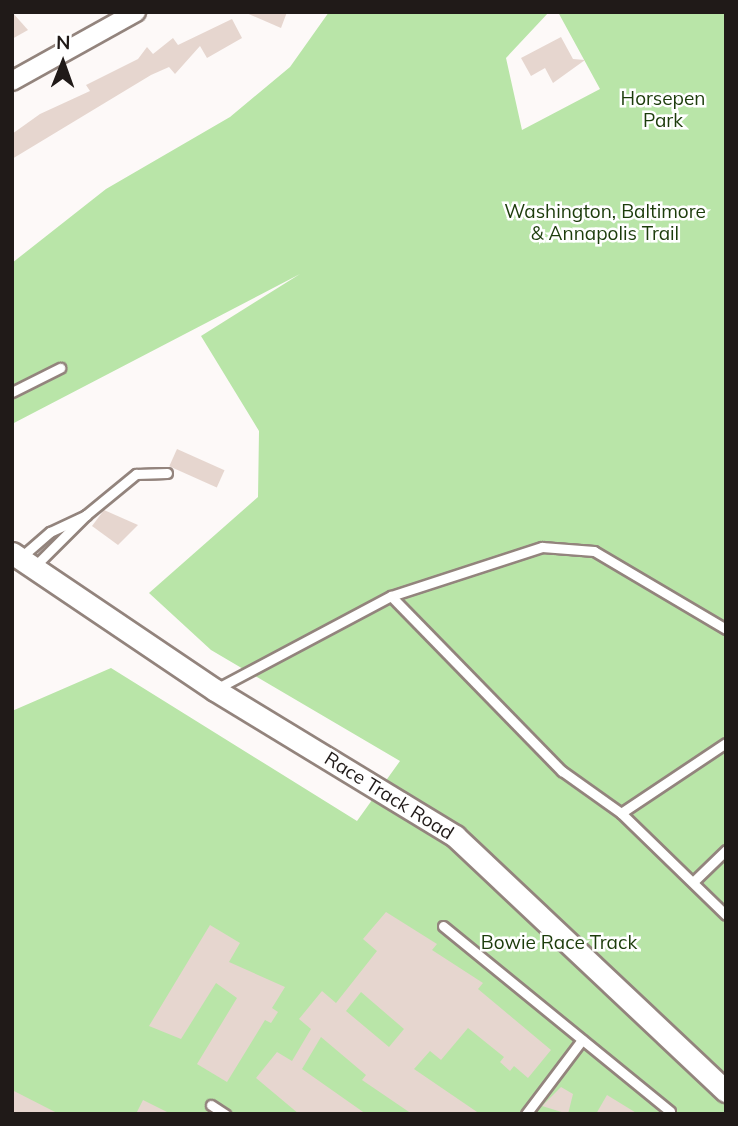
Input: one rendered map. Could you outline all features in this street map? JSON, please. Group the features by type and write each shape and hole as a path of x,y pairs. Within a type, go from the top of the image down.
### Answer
{"street":[{"path":"12,81 136,12"},
{"name":"Race Track Road","path":"22,559 215,690 476,853 726,1091"}],"lane":[{"path":"12,392 60,368"},
{"path":"22,559 86,515 136,474 167,473"},
{"path":"22,559 50,532 86,515"},
{"path":"215,690 391,596 526,552 573,547 631,568 726,629"},
{"path":"391,596 562,771 621,813 726,915"},
{"path":"621,813 726,743"},
{"path":"693,882 726,850"},
{"path":"443,926 670,1111"},
{"path":"526,1114 582,1040"},
{"path":"211,1105 225,1114"}],"green space":[{"path":"329,12 549,12 506,58 522,130 600,89 558,12 726,12 726,1114 12,1114 12,711 111,668 357,821 400,761 211,650 149,593 258,497 259,431 201,336 300,274 12,424 12,263 106,189 230,117 290,67"}],"building":[{"path":"12,12 28,30 12,39"},
{"path":"244,12 287,12 281,28"},
{"path":"232,19 242,38 207,58 200,46 175,74 169,67 151,75 12,159 12,134 40,114 90,91 86,85 138,59 147,47 153,54 173,38 178,45"},
{"path":"561,37 573,59 585,60 553,83 545,68 531,76 521,58"},
{"path":"177,449 225,470 217,488 169,466"},
{"path":"104,510 138,525 118,545 92,526"},
{"path":"386,912 437,944 432,950 483,983 478,989 551,1050 528,1078 514,1066 510,1071 500,1062 504,1057 468,1028 441,1060 430,1051 414,1069 480,1114 412,1114 362,1080 366,1075 321,1037 302,1069 366,1114 299,1114 256,1078 277,1052 292,1061 311,1029 299,1019 322,991 336,1003 377,951 363,939","holes":["361,992 404,1029 389,1047 346,1011"]},
{"path":"210,925 240,943 229,962 285,987 272,1008 278,1012 271,1023 265,1020 227,1082 197,1064 237,998 216,983 181,1039 149,1026"},
{"path":"561,1087 573,1094 568,1114 542,1106"},
{"path":"12,1090 59,1114 12,1114"},
{"path":"607,1095 638,1114 596,1114"},
{"path":"143,1100 171,1114 136,1114"}],"park label":[{"name":"Horsepen Park","path":"663,110"},
{"name":"Washington, Baltimore & Annapolis Trail","path":"605,223"},
{"name":"Bowie Race Track","path":"559,943"}]}
